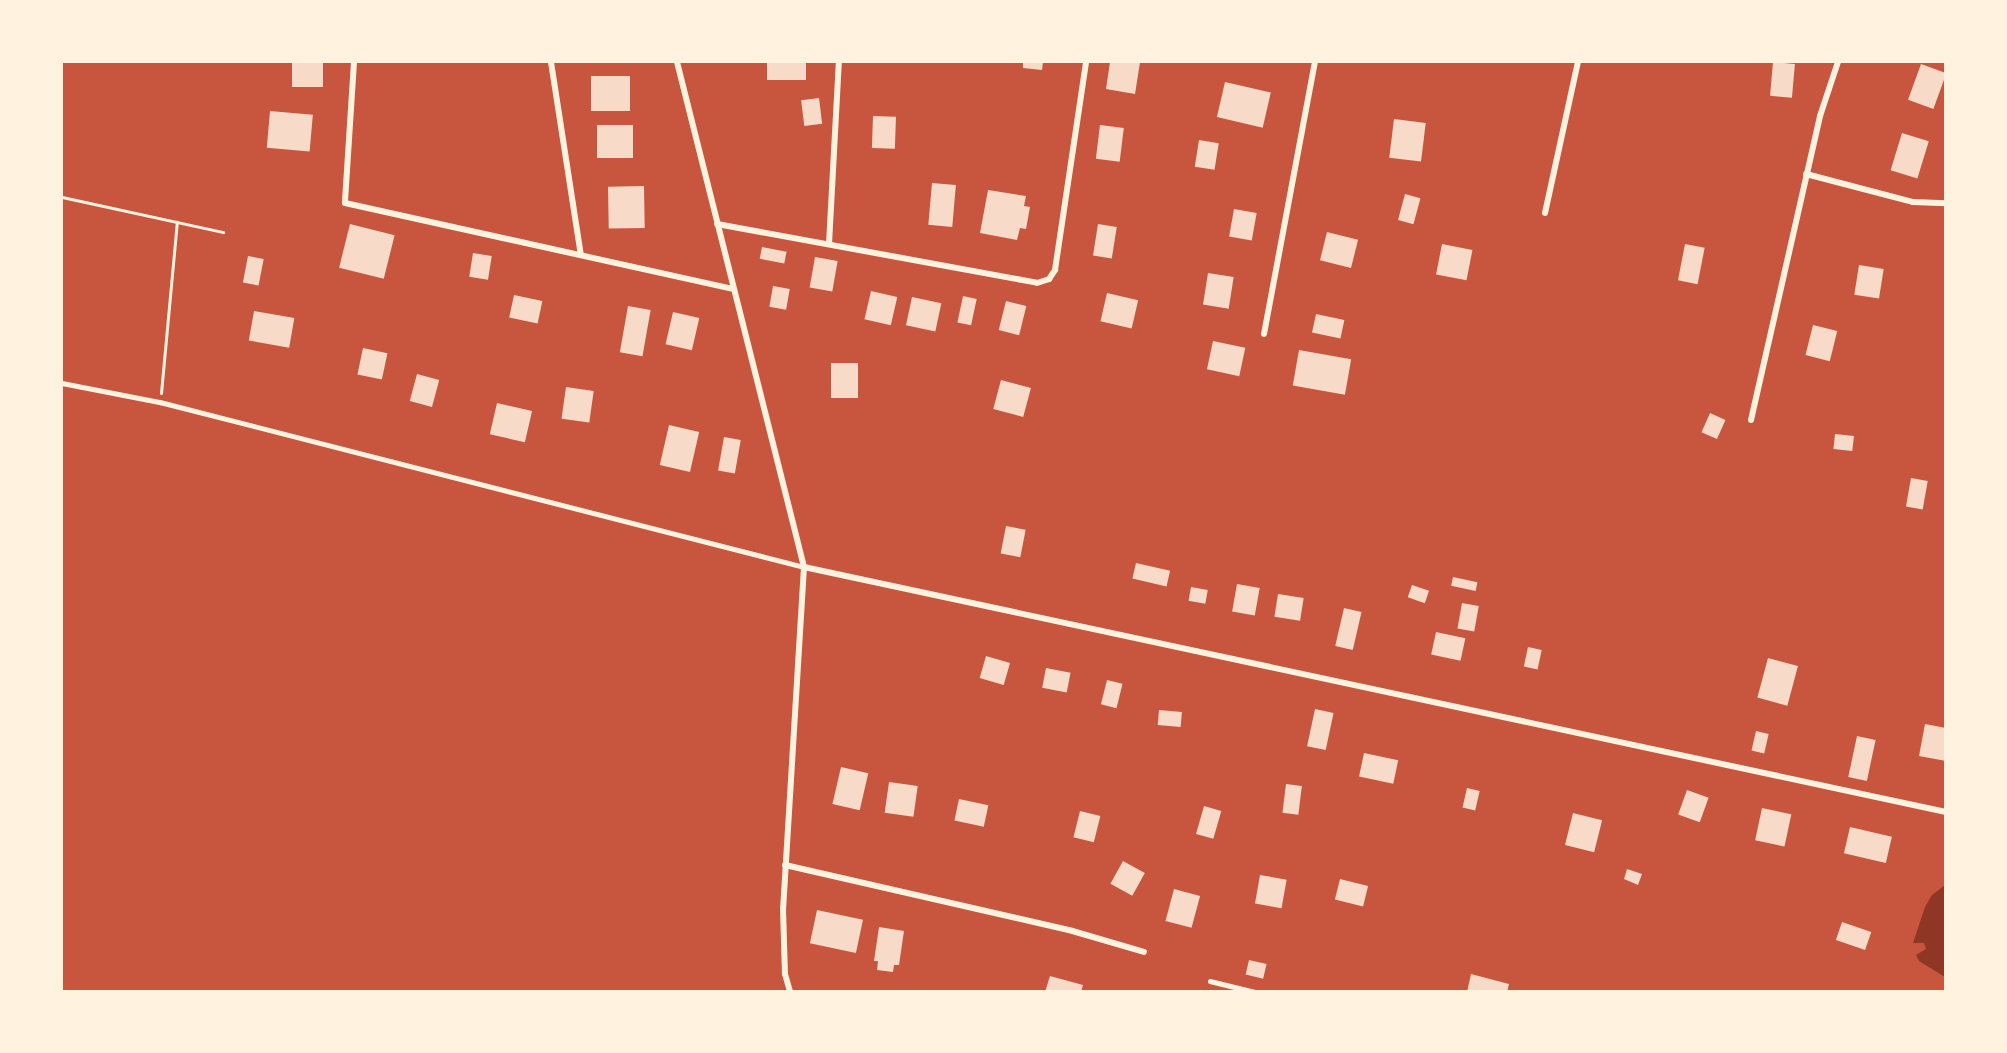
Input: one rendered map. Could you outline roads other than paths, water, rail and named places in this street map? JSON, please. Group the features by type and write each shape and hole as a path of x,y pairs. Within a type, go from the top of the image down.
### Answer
{"street":[{"path":"354,62 345,203 733,288"},
{"path":"551,62 581,255"},
{"path":"677,62 804,567 786,865 785,974 790,992"},
{"path":"829,244 839,62"},
{"path":"717,224 1037,283 1049,279 1055,270 1086,62"},
{"path":"1264,334 1315,62"},
{"path":"1545,213 1578,62"},
{"path":"1751,420 1806,174 1838,62"},
{"path":"1806,174 1913,202 1946,202"},
{"path":"804,567 1946,812"},
{"path":"786,865 1069,930 1144,952"}],"lane":[{"path":"62,383 160,402 804,567"},
{"path":"1210,981 1255,992"}]}
